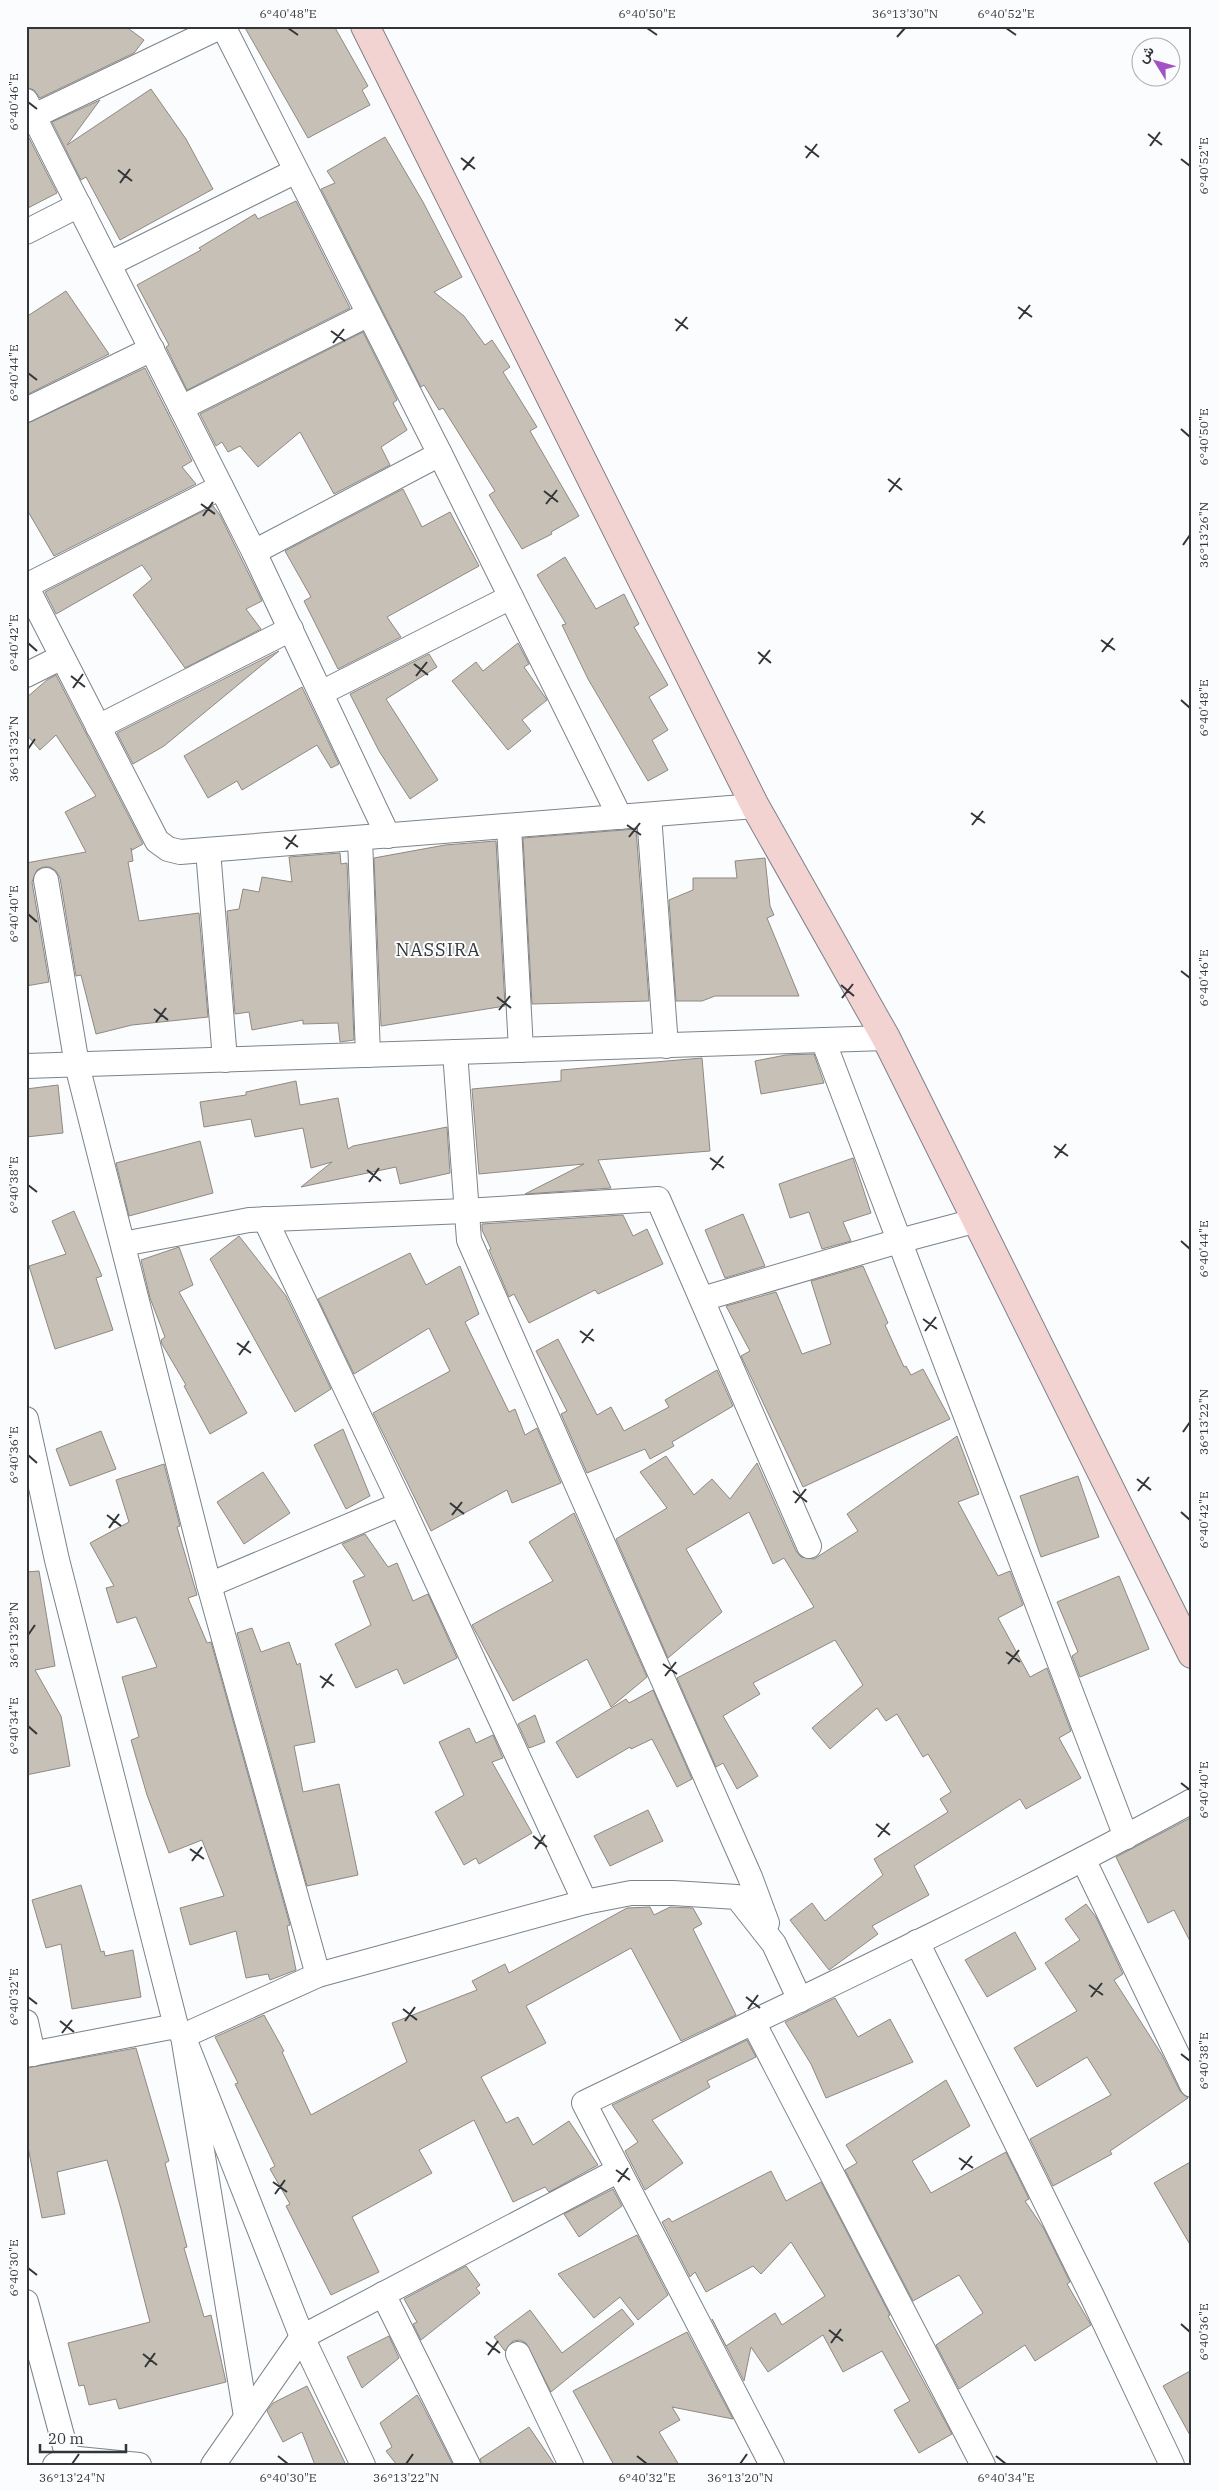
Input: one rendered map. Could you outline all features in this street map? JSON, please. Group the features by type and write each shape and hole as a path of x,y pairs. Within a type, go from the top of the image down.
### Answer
{"main road":[{"path":"365,26 755,806 886,1038 1192,1654"}],"street":[{"path":"388,836 254,552 30,108 222,26 440,454 620,817"},
{"path":"108,264 296,171"},
{"path":"26,232 79,206"},
{"path":"182,408 369,314"},
{"path":"26,410 152,349"},
{"path":"254,552 440,454"},
{"path":"221,487 26,586 157,841 168,849 180,852 208,850 755,806"},
{"path":"321,692 511,597"},
{"path":"98,727 291,629"},
{"path":"26,674 62,657"},
{"path":"649,815 666,1046"},
{"path":"509,826 520,1050"},
{"path":"360,838 368,1056"},
{"path":"208,850 225,1060"},
{"path":"46,880 77,1065 209,1585 318,1975"},
{"path":"26,1066 886,1038"},
{"path":"822,1040 1126,1837"},
{"path":"455,1052 465,1211 469,1240 750,1877 774,1944 800,2000"},
{"path":"122,1244 249,1220 465,1211 658,1199 809,1546"},
{"path":"265,1219 401,1504 585,1902"},
{"path":"702,1299 899,1241 978,1220"},
{"path":"26,1419 56,1560 179,2031 246,2416"},
{"path":"209,1585 401,1504"},
{"path":"772,2465 584,2103 917,1942 1126,1837 1192,1800"},
{"path":"1083,1859 1192,2085"},
{"path":"26,2022 30,2055 179,2031 318,1975 585,1902 631,1893 673,1893 737,1897 774,1944"},
{"path":"917,1942 1092,2296 1172,2465"},
{"path":"753,2022 983,2465"},
{"path":"179,2031 302,2337 363,2465"},
{"path":"213,2465 302,2337 619,2170"},
{"path":"383,2294 468,2465"},
{"path":"26,2302 61,2461 140,2465"},
{"path":"518,2354 571,2465"}],"building":[{"path":"26,26 125,26 144,40 134,53 40,98 34,90 26,87"},
{"path":"244,26 334,26 368,86 362,90 370,105 308,138"},
{"path":"151,89 186,139 213,189 120,240 86,177 81,180 52,122 100,100 67,145"},
{"path":"26,132 57,193 26,209"},
{"path":"385,137 423,202 462,277 434,292 464,316 485,345 492,340 510,367 503,372 537,427 530,431 579,516 551,532 552,534 522,549 489,495 495,491 443,408 439,410 424,385 421,387 321,189 335,183 327,171"},
{"path":"296,201 350,308 187,390 166,347 169,345 137,285 201,250 199,248 255,214 258,219"},
{"path":"66,291 109,354 26,395 26,317"},
{"path":"363,332 397,400 393,403 407,430 381,447 390,465 334,494 300,432 258,467 240,446 228,452 222,442 216,446 200,414"},
{"path":"145,368 192,461 182,467 196,484 54,556 26,508 26,424"},
{"path":"403,489 422,527 450,512 479,566 387,617 401,637 338,669 304,601 311,597 285,551"},
{"path":"213,506 220,515 262,601 246,609 261,629 185,668 133,595 152,579 142,565 56,614 45,592"},
{"path":"565,557 596,609 624,594 639,624 634,627 668,685 649,697 668,730 652,740 668,770 648,781 588,679 562,625 566,624 537,575"},
{"path":"518,643 529,664 524,667 547,700 522,720 531,731 508,750 452,681 476,662 483,671"},
{"path":"279,651 164,746 133,764 117,733"},
{"path":"429,654 437,667 386,699 438,780 410,799 379,751 350,694"},
{"path":"56,675 143,844 132,850 131,848 133,861 128,862 139,921 199,913 208,1017 132,1025 96,1034 81,975 76,976 60,878 56,871 50,867 43,867 37,870 32,882 49,982 26,986 26,863 86,852 65,812 96,796 56,735 40,750 26,734 26,698 47,680"},
{"path":"302,687 339,764 331,768 317,745 242,790 237,781 208,798 184,756"},
{"path":"636,829 649,1001 532,1004 523,838"},
{"path":"496,841 505,1006 381,1026 374,858 445,845"},
{"path":"340,853 341,864 347,863 354,1040 340,1042 338,1023 303,1024 303,1020 252,1030 249,1012 235,1014 227,911 239,909 243,889 259,892 262,877 292,882 289,857"},
{"path":"765,858 770,906 774,915 767,918 799,996 715,996 702,1001 676,1001 669,900 693,890 693,878 737,878 735,861"},
{"path":"814,1054 824,1083 761,1094 755,1061 786,1055"},
{"path":"702,1058 710,1151 598,1160 611,1188 525,1194 584,1164 479,1174 472,1089 561,1081 561,1070"},
{"path":"296,1081 300,1105 338,1098 348,1149 353,1146 447,1127 450,1173 400,1184 396,1167 301,1187 332,1162 311,1168 303,1128 255,1137 251,1119 204,1127 200,1102 246,1095 246,1092"},
{"path":"58,1085 63,1133 26,1137 26,1089"},
{"path":"200,1141 213,1193 129,1216 116,1163"},
{"path":"853,1158 871,1213 843,1222 851,1241 822,1249 809,1212 790,1218 779,1184"},
{"path":"74,1211 102,1276 96,1278 113,1330 55,1349 29,1266 66,1254 52,1221"},
{"path":"743,1214 765,1266 725,1278 705,1230"},
{"path":"623,1215 633,1236 647,1229 663,1264 598,1294 595,1290 529,1323 514,1294 509,1297 489,1250 491,1249 482,1230 482,1224"},
{"path":"239,1236 286,1296 331,1389 295,1412 210,1259"},
{"path":"179,1247 193,1285 179,1292 247,1413 210,1434 184,1386 186,1385 162,1344 161,1340 165,1337 150,1298 141,1260"},
{"path":"410,1253 426,1285 460,1266 479,1314 465,1322 509,1412 515,1409 525,1435 537,1428 561,1483 512,1503 507,1490 431,1531 373,1413 450,1371 429,1328 354,1374 318,1299"},
{"path":"863,1266 888,1323 885,1325 904,1367 906,1366 911,1375 923,1369 950,1419 803,1487 741,1356 750,1351 726,1306 776,1292 802,1354 831,1344 811,1281"},
{"path":"558,1339 597,1415 611,1407 624,1431 669,1407 665,1400 717,1370 733,1406 672,1442 674,1446 650,1459 645,1449 587,1473 561,1414 567,1411 536,1351"},
{"path":"343,1429 370,1496 346,1509 314,1445"},
{"path":"101,1431 116,1469 70,1486 56,1449"},
{"path":"957,1436 979,1494 958,1502 998,1576 1010,1571 1023,1605 998,1618 1030,1677 1047,1668 1071,1731 1059,1738 1081,1778 1026,1809 1020,1799 914,1866 929,1895 872,1926 878,1934 829,1970 790,1920 812,1903 825,1921 883,1875 874,1859 948,1812 940,1799 951,1792 928,1754 923,1757 897,1714 886,1721 877,1708 830,1749 812,1728 863,1685 835,1640 753,1683 760,1694 723,1716 758,1776 737,1789 723,1763 716,1767 677,1678 814,1607 784,1558 773,1564 749,1512 686,1549 722,1612 668,1658 616,1539 667,1508 640,1472 666,1456 694,1495 712,1479 730,1499 757,1463 796,1551 801,1557 814,1559 858,1531 847,1514"},
{"path":"164,1464 180,1526 177,1527 197,1595 188,1598 207,1643 211,1642 290,1925 287,1926 296,1970 270,1980 268,1974 246,1978 236,1931 190,1945 180,1908 224,1896 202,1840 169,1853 147,1795 131,1740 139,1737 122,1677 157,1667 136,1617 117,1623 106,1588 114,1586 90,1543 129,1522 116,1480"},
{"path":"263,1472 290,1513 244,1544 217,1502"},
{"path":"1078,1476 1099,1537 1041,1557 1020,1496"},
{"path":"574,1513 647,1677 611,1707 587,1659 513,1701 472,1625 553,1581 529,1542"},
{"path":"365,1534 388,1567 397,1563 413,1601 428,1594 457,1658 404,1684 397,1669 356,1688 335,1644 371,1625 353,1581 365,1576 342,1544"},
{"path":"39,1571 55,1666 35,1670 61,1716 70,1766 26,1775 26,1572"},
{"path":"1119,1576 1149,1649 1080,1677 1072,1656 1078,1652 1057,1602"},
{"path":"252,1628 261,1652 289,1642 297,1665 300,1663 315,1742 294,1746 303,1792 339,1784 358,1875 307,1886 237,1633"},
{"path":"653,1690 692,1779 677,1787 652,1739 631,1749 630,1747 577,1778 556,1742 626,1699 629,1703"},
{"path":"535,1715 545,1742 529,1748 518,1724"},
{"path":"469,1728 476,1743 493,1735 503,1758 492,1762 532,1833 479,1864 476,1858 464,1865 435,1812 464,1795 439,1742"},
{"path":"648,1810 663,1841 610,1866 594,1836"},
{"path":"1192,1817 1192,1945 1174,1910 1148,1923 1116,1857"},
{"path":"81,1885 101,1952 104,1951 105,1956 133,1950 141,1997 72,2009 61,1944 46,1948 32,1900"},
{"path":"1086,1904 1096,1917 1123,1974 1114,1980 1162,2055 1180,2091 1188,2098 1110,2151 1112,2154 1053,2186 1030,2139 1111,2095 1087,2057 1037,2087 1014,2048 1077,2011 1045,1963 1080,1940 1065,1919"},
{"path":"650,1907 654,1915 670,1907 693,1908 702,1924 693,1929 736,2015 681,2041 631,1948 526,2006 546,2043 481,2077 506,2123 518,2117 533,2145 569,2121 598,2165 549,2192 545,2187 513,2202 474,2120 419,2150 432,2173 352,2217 379,2272 331,2295 286,2206 290,2204 270,2169 275,2166 235,2084 238,2083 215,2037 264,2015 284,2051 282,2052 311,2115 407,2062 392,2023 477,1990 472,1981 505,1964 509,1973 627,1908"},
{"path":"1015,1932 1036,1969 987,1997 965,1960"},
{"path":"835,1998 858,2037 890,2019 913,2062 826,2098 811,2064 785,2022"},
{"path":"747,2040 756,2057 707,2081 710,2087 652,2120 683,2163 645,2190 625,2151 638,2142 612,2105"},
{"path":"136,2048 169,2161 165,2163 187,2247 184,2248 204,2317 211,2315 226,2382 119,2409 116,2399 89,2405 84,2385 79,2386 68,2343 150,2322 121,2209 107,2160 57,2172 65,2214 42,2218 26,2137 26,2068"},
{"path":"946,2080 970,2126 912,2161 931,2193 1006,2152 1029,2199 1025,2201 1044,2229 1070,2282 1067,2284 1091,2325 1035,2361 1025,2345 959,2389 936,2345 983,2313 959,2275 913,2301 845,2170 857,2163 846,2145"},
{"path":"1192,2161 1192,2248 1154,2183"},
{"path":"771,2171 786,2201 821,2182 890,2315 888,2316 952,2434 919,2453 894,2410 910,2401 882,2351 843,2372 823,2335 768,2372 751,2347 744,2381 712,2319 726,2346 775,2313 782,2325 825,2296 791,2242 761,2274 753,2266 706,2292 695,2272 690,2277 662,2222 669,2218 672,2222"},
{"path":"613,2189 622,2206 579,2237 564,2214"},
{"path":"637,2235 668,2295 638,2320 620,2297 594,2318 558,2274"},
{"path":"466,2266 480,2285 476,2288 480,2293 421,2340 413,2324 417,2322 404,2299"},
{"path":"622,2309 634,2324 551,2392 526,2343 520,2340 513,2341 505,2351 494,2337 530,2310 562,2353"},
{"path":"687,2332 733,2419 672,2407 680,2420 659,2432 679,2465 614,2465 573,2391"},
{"path":"389,2336 399,2358 362,2388 347,2357"},
{"path":"1192,2370 1192,2439 1163,2386"},
{"path":"307,2386 346,2465 315,2465 302,2432 283,2442 267,2411 273,2403"},
{"path":"417,2395 453,2465 397,2465 386,2451 392,2447 380,2423"},
{"path":"529,2427 555,2465 482,2465 480,2459"}],"district":[{"name":"NASSIRA","path":"438,950"}]}
